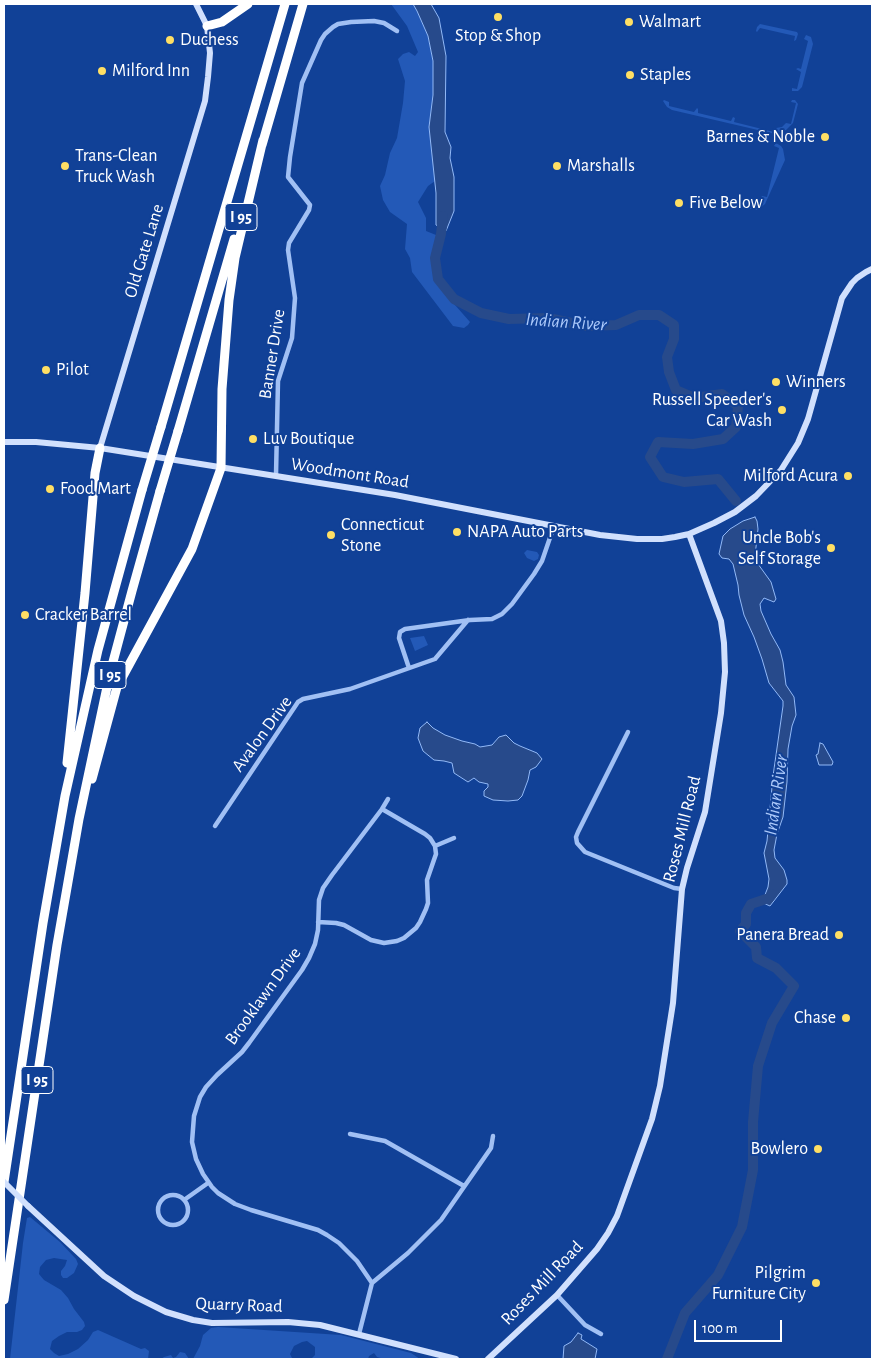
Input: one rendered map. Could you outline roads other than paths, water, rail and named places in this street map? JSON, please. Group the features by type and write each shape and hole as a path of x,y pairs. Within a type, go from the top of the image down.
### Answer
{"highway":[{"path":"207,26 222,22 248,4"},
{"name":"I 95","path":"4,1182 61,817 93,671 142,490 285,4"},
{"name":"I 95","path":"4,1300 71,861 88,770 110,673 160,491 303,4"},
{"path":"71,861 117,687 192,549 221,468 222,390 229,300 235,258 263,140"},
{"path":"61,817 85,593 95,473 100,448"}],"main road":[{"name":"Old Gate Lane","path":"100,448 204,101 210,53 207,26 196,4"},
{"path":"689,534 714,523 744,506 768,485 781,470 798,443 808,419 842,298 857,278 872,269"},
{"name":"Woodmont Road","path":"4,442 36,442 100,448 276,475 630,539 662,539 689,534"},
{"name":"Roses Mill Road","path":"488,1359 557,1295 597,1249 608,1233 617,1216 652,1119 660,1086 672,1012 682,889 705,812 720,722 725,672 721,621 689,534"},
{"name":"Quarry Road","path":"4,1182 104,1276 134,1296 166,1312 204,1322 288,1322 320,1325 456,1359"}],"street":[{"name":"Banner Drive","path":"276,475 278,381 292,338 295,298 288,250 289,243 309,210 310,205 288,177 302,83 324,34 333,26 351,22 374,21 384,23 397,31"},
{"path":"408,668 399,638 402,630 468,620 492,619 502,614 510,608 542,561 554,526"},
{"name":"Avalon Drive","path":"215,826 298,702 303,699 350,689 435,659 468,620"},
{"path":"628,732 578,832 577,842 585,852 674,888 682,889"},
{"name":"Brooklawn Drive","path":"372,1283 357,1261 327,1235 318,1230 235,1204 218,1193 208,1182 196,1159 192,1142 194,1116 200,1096 216,1075 242,1052 302,970 315,944 318,930 319,900 326,882 388,799"},
{"path":"318,922 336,923 354,930 363,937 377,942 390,943 404,938 416,928 426,909 428,896 427,880 436,854 435,846 425,834 382,809"},
{"path":"435,846 454,838"},
{"path":"350,1134 385,1141 464,1186"},
{"path":"359,1334 372,1283 408,1254 441,1220 490,1148 493,1136"},
{"path":"184,1200 208,1182"},
{"path":"173,1195 184,1200 188,1210 184,1221 173,1226 163,1222 158,1215 162,1199 173,1195"},
{"path":"557,1295 585,1325 601,1334"}],"water":[{"path":"413,4 431,4 439,18 446,56 445,132 451,147 450,158 454,177 454,211 446,231 436,225 436,193 429,127 433,95 433,61 428,36"},
{"path":"755,517 758,529 755,556 758,564 771,582 776,599 774,602 764,598 760,604 761,611 780,650 786,685 794,697 796,715 788,749 783,817 774,850 775,858 784,870 787,884 770,906 763,903 769,879 764,853 783,701 769,683 754,637 744,615 733,564 729,559 722,558 719,554 723,536 743,521"},
{"path":"427,722 445,735 480,747 492,745 499,737 506,735 514,743 537,753 542,759 536,767 530,770 522,796 518,800 493,800 484,796 484,791 488,784 479,782 474,778 468,782 454,773 452,763 434,760 423,751 418,738 420,728"},
{"path":"820,743 823,744 833,762 832,765 819,765 816,755 818,754"},
{"path":"578,1333 582,1335 581,1339 597,1349 595,1359 563,1359 564,1346 571,1342"}],"waterway":[{"name":"Indian River","path":"443,216 435,258 438,279 454,299 481,313 509,319 548,318 586,326 616,325 639,315 659,315 674,325 674,339 667,357 669,372 676,390 695,398 722,394 738,406 736,427 723,439 693,444 658,442 650,457 663,477 684,482 718,479 736,501"},
{"name":"Indian River","path":"667,1359 685,1313 718,1275 742,1227 753,1170 753,1122 758,1066 772,1023 794,986 776,968 757,958 756,947 740,931 746,924 746,913 751,904 769,898 772,894"}],"place":[{"name":"Stop & Shop","path":"498,17"},
{"name":"Walmart","path":"629,22"},
{"name":"Duchess","path":"170,40"},
{"name":"Milford Inn","path":"102,71"},
{"name":"Staples","path":"630,75"},
{"name":"Barnes & Noble","path":"825,137"},
{"name":"Trans-Clean Truck Wash","path":"65,166"},
{"name":"Marshalls","path":"557,166"},
{"name":"Five Below","path":"679,203"},
{"name":"Pilot","path":"46,370"},
{"name":"Winners","path":"776,382"},
{"name":"Russell Speeder's Car Wash","path":"782,410"},
{"name":"Luv Boutique","path":"253,439"},
{"name":"Milford Acura","path":"848,476"},
{"name":"Food Mart","path":"50,489"},
{"name":"NAPA Auto Parts","path":"457,532"},
{"name":"Connecticut Stone","path":"331,535"},
{"name":"Uncle Bob's Self Storage","path":"831,548"},
{"name":"Cracker Barrel","path":"25,615"},
{"name":"Panera Bread","path":"839,935"},
{"name":"Chase","path":"846,1018"},
{"name":"Bowlero","path":"818,1149"},
{"name":"Pilgrim Furniture City","path":"816,1283"}]}
